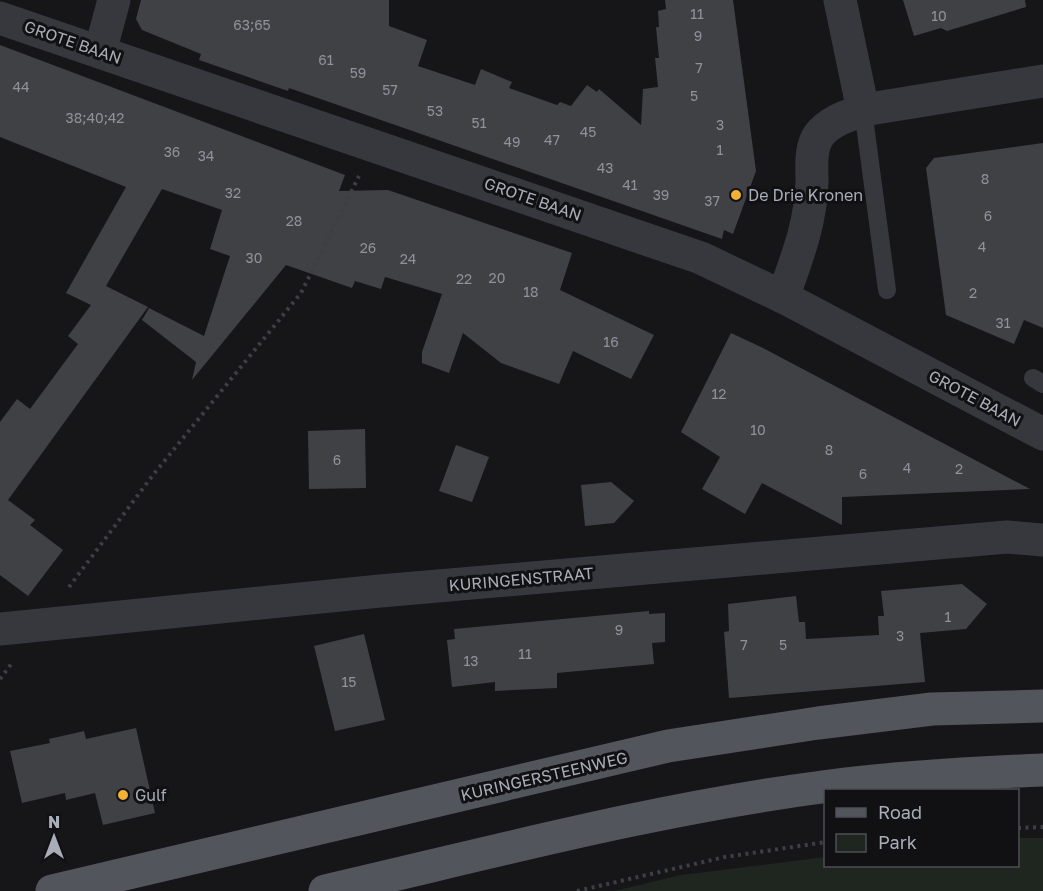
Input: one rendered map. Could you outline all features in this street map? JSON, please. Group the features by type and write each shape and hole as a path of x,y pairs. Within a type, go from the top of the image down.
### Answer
{"main road":[{"name":"KURINGERSTEENWEG","path":"52,891 668,746 818,723 932,709 1043,706"},
{"path":"325,891 668,813 811,789 953,774 1043,770"}],"street":[{"path":"100,52 114,0"},
{"path":"840,0 863,110"},
{"name":"GROTE BAAN","path":"0,18 374,144 701,258 783,297 1043,434"},
{"path":"783,297 806,234 812,208 813,150 818,137 838,120 863,110 1043,81"},
{"name":"KURINGENSTRAAT","path":"0,629 380,591 983,539 1007,537 1043,540"}],"lane":[{"path":"863,110 887,290"}],"path":[{"path":"0,679 153,475 301,293 374,144"},
{"path":"1019,828 1043,827"},
{"path":"577,891 725,856 824,842"}],"green space":[{"path":"1019,838 1043,838 1043,891 614,891 681,875 824,857 824,867 1019,867"}],"building":[{"path":"141,0 389,0 389,26 427,40 418,66 475,85 481,69 512,82 509,88 557,105 560,102 571,106 587,85 597,92 599,89 641,125 643,89 658,87 655,58 659,58 656,27 659,27 658,11 666,9 665,0 733,0 756,171 733,234 724,230 722,239 289,88 288,91 199,60 201,54 142,30 136,19"},
{"path":"903,0 1025,0 1026,7 947,31 941,28 914,36"},
{"path":"0,45 345,175 339,191 388,190 572,253 560,290 654,335 631,379 573,351 559,384 501,363 463,333 449,373 422,363 422,352 442,294 385,277 381,289 355,281 352,288 286,265 192,380 196,362 142,320 149,308 204,336 230,256 210,249 222,210 162,189 106,286 148,307 8,500 35,520 30,525 63,550 28,596 0,575 0,422 17,399 30,409 78,344 68,336 91,305 66,293 126,187 0,137"},
{"path":"1043,143 1043,328 1024,320 1014,344 946,315 926,168 934,158"},
{"path":"731,333 1030,489 842,497 842,525 762,483 745,514 702,489 720,457 681,432"},
{"path":"365,429 366,488 309,489 308,431"},
{"path":"456,445 489,457 472,502 439,491"},
{"path":"611,482 634,501 614,523 585,526 581,485"},
{"path":"962,584 987,604 966,629 920,633 925,682 729,698 724,632 729,631 728,604 796,596 799,622 805,622 806,639 879,635 878,616 884,616 881,591"},
{"path":"649,611 649,614 665,613 665,642 652,643 654,664 557,673 557,688 495,691 495,682 452,687 447,640 455,639 454,629"},
{"path":"364,634 385,720 335,731 314,646"},
{"path":"136,728 155,813 103,825 95,793 66,800 65,793 22,803 10,751 50,743 49,739 84,731 86,739"}],"place":[{"name":"De Drie Kronen","path":"736,195"},
{"name":"Gulf","path":"123,795"}]}
